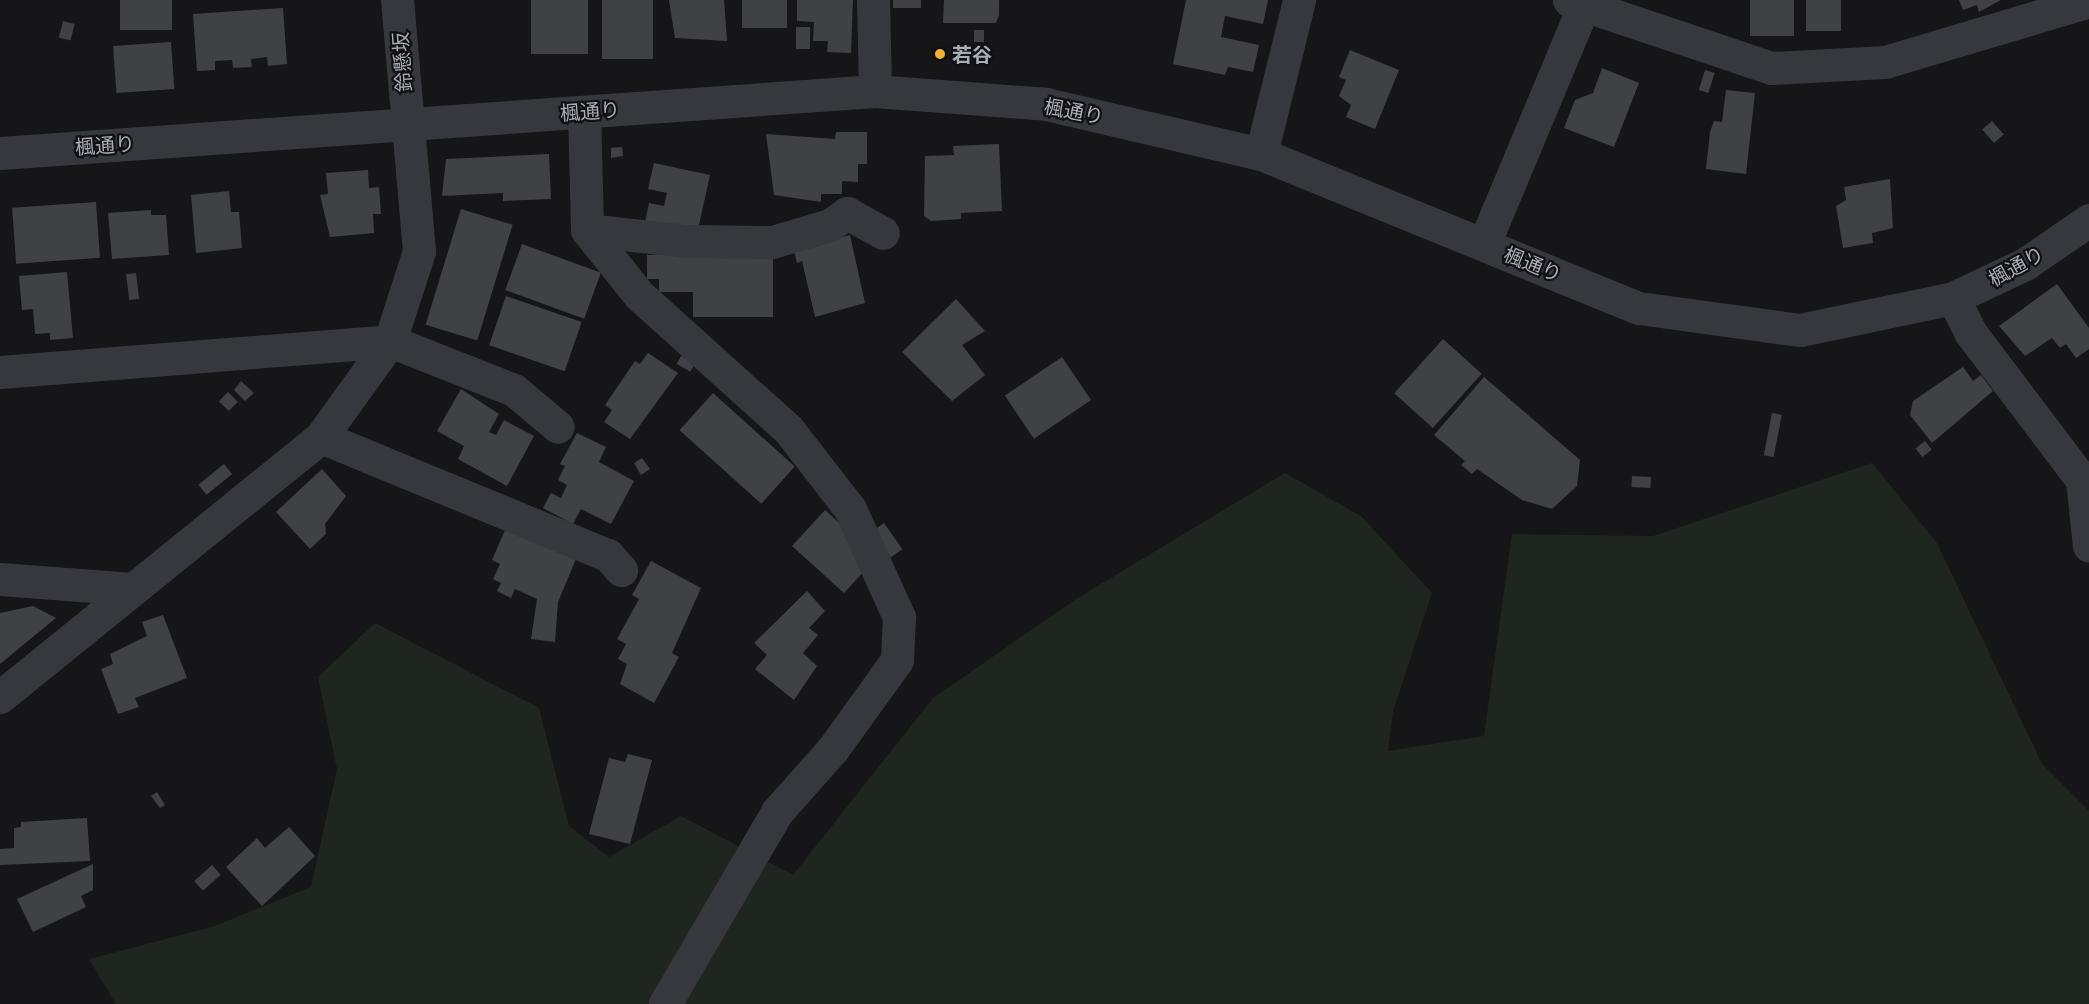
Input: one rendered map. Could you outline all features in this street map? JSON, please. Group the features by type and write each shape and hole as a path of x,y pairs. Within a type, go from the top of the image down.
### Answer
{"street":[{"name":"鈴懸坂","path":"0,697 321,437 390,342 419,251 405,123 397,0"},
{"path":"873,0 875,91"},
{"path":"1261,154 1299,0"},
{"path":"1484,244 1576,4 1772,68 1885,62 2089,1"},
{"name":"楓通り","path":"0,153 875,91 1046,104 1261,154 1639,308 1752,327 1800,330 1953,298 2025,264 2089,220"},
{"path":"584,112 587,230 655,310 788,429 850,509 900,617 897,660 832,750 777,812 665,1004"},
{"path":"587,230 687,241 772,242 830,225 847,213 883,233"},
{"path":"1953,298 1970,332 2086,477 2089,546"},
{"path":"0,372 390,342 514,390 558,427"},
{"path":"321,437 609,555 621,570"},
{"path":"0,579 133,589"}],"shaded area":[{"path":"1872,463 1937,543 2042,764 2089,811 2089,1004 116,1004 89,959 212,927 311,887 337,769 318,677 375,623 539,708 569,826 609,857 681,816 793,875 933,698 1076,599 1285,473 1361,516 1432,593 1393,711 1388,751 1484,736 1512,534 1653,536"}],"building":[{"path":"120,0 172,0 172,30 120,30"},
{"path":"531,0 588,0 588,54 531,54"},
{"path":"602,0 653,0 653,59 602,59"},
{"path":"669,0 724,0 727,41 675,38"},
{"path":"742,0 787,0 787,28 742,28"},
{"path":"797,0 853,0 851,53 827,52 828,41 813,41 814,22 797,21"},
{"path":"893,0 921,0 921,8 893,8"},
{"path":"944,0 999,0 999,15 996,23 943,23"},
{"path":"1186,0 1268,0 1263,24 1225,16 1221,37 1259,45 1253,72 1228,67 1225,75 1173,64"},
{"path":"1750,0 1794,0 1794,36 1750,36"},
{"path":"1806,0 1841,0 1841,31 1806,31"},
{"path":"1959,0 2001,0 1979,12 1977,5 1963,10"},
{"path":"283,8 287,64 268,66 267,57 251,59 252,67 233,68 232,60 215,61 215,70 197,71 193,14"},
{"path":"63,21 75,24 71,40 59,37"},
{"path":"796,27 810,27 810,49 796,49"},
{"path":"974,30 984,30 984,42 974,42"},
{"path":"171,42 174,89 116,93 113,46"},
{"path":"1350,50 1399,70 1375,129 1346,117 1351,105 1339,96 1346,80 1339,77"},
{"path":"1602,68 1639,83 1614,147 1564,128 1575,100 1593,93"},
{"path":"1705,70 1715,73 1708,93 1699,90"},
{"path":"1726,90 1755,93 1746,174 1706,169 1710,132 1714,121 1722,122"},
{"path":"1992,121 2004,135 1994,143 1982,130"},
{"path":"836,132 867,132 867,164 858,164 858,182 842,181 842,194 821,194 821,202 774,195 766,134 835,139"},
{"path":"999,144 1002,211 961,213 961,219 931,221 924,216 925,156 954,155 953,146"},
{"path":"622,147 623,156 611,158 611,148"},
{"path":"549,154 551,199 503,201 503,193 442,196 446,159"},
{"path":"654,163 710,175 697,234 645,222 649,203 664,206 667,193 648,189"},
{"path":"368,170 369,188 379,187 381,214 373,214 374,233 330,237 320,195 328,194 326,173"},
{"path":"1890,179 1893,228 1872,233 1873,243 1843,248 1836,206 1846,200 1844,187"},
{"path":"229,191 231,212 239,212 242,248 196,253 191,195"},
{"path":"96,202 100,258 16,264 12,208"},
{"path":"461,209 513,225 477,341 426,325"},
{"path":"151,210 151,215 166,215 169,255 112,259 108,213"},
{"path":"850,235 865,303 815,317 802,261 797,263 794,251"},
{"path":"522,244 601,273 584,319 505,290"},
{"path":"773,252 773,317 693,317 693,292 659,292 659,279 647,279 647,255"},
{"path":"67,272 73,338 50,340 50,333 35,334 33,309 22,310 19,276"},
{"path":"136,273 139,299 129,300 126,274"},
{"path":"2057,284 2089,328 2089,349 2076,358 2066,344 2060,348 2052,338 2025,356 1999,326"},
{"path":"506,296 582,322 565,371 489,345"},
{"path":"956,299 985,331 962,345 985,375 952,401 902,352"},
{"path":"1443,339 1482,374 1433,428 1394,393"},
{"path":"648,353 678,373 630,439 604,422 612,410 605,405 635,361 640,364"},
{"path":"681,356 695,364 690,372 676,364"},
{"path":"1062,357 1091,400 1034,439 1005,396"},
{"path":"1963,367 1973,381 1981,375 1993,391 1932,443 1910,415 1913,401"},
{"path":"1484,377 1580,460 1577,486 1552,509 1522,500 1477,469 1472,474 1461,465 1465,461 1434,435"},
{"path":"241,381 254,393 245,401 234,390"},
{"path":"461,389 499,414 489,432 496,435 504,420 534,436 507,486 458,459 464,446 437,431"},
{"path":"228,392 238,402 229,411 219,401"},
{"path":"713,393 795,467 761,504 680,430"},
{"path":"1772,413 1782,415 1774,457 1764,455"},
{"path":"577,433 606,447 599,462 634,481 611,524 581,509 573,524 543,508 551,493 561,498 567,485 558,480 565,466 560,464"},
{"path":"1925,441 1932,450 1922,457 1916,448"},
{"path":"642,458 650,469 641,475 634,463"},
{"path":"224,464 232,474 207,495 198,485"},
{"path":"322,469 346,496 325,524 326,534 310,549 276,512"},
{"path":"1632,476 1651,477 1650,488 1631,487"},
{"path":"825,510 848,531 868,567 844,593 792,546"},
{"path":"884,523 902,549 891,557 873,531"},
{"path":"506,528 576,559 558,602 555,642 531,639 537,599 515,589 511,598 497,591 501,583 493,579 500,564 492,560"},
{"path":"651,561 701,588 672,653 679,657 654,703 620,684 627,664 618,659 626,644 617,639 639,599 632,595"},
{"path":"807,591 825,611 809,628 818,635 803,653 817,666 794,700 755,669 767,655 754,643"},
{"path":"33,606 56,618 0,664 0,613"},
{"path":"163,615 187,678 135,698 139,707 118,714 101,669 113,664 110,654 147,636 142,622"},
{"path":"628,754 652,760 630,844 589,834 609,758 625,762"},
{"path":"157,792 165,805 160,808 151,796"},
{"path":"87,818 90,861 0,865 0,849 14,848 14,828 21,827 21,822"},
{"path":"289,827 315,856 262,906 226,867 257,838 265,848"},
{"path":"93,864 93,890 81,896 86,907 33,932 17,899"},
{"path":"212,865 221,875 203,891 194,881"}],"place":[{"name":"若谷","path":"940,54"}]}
